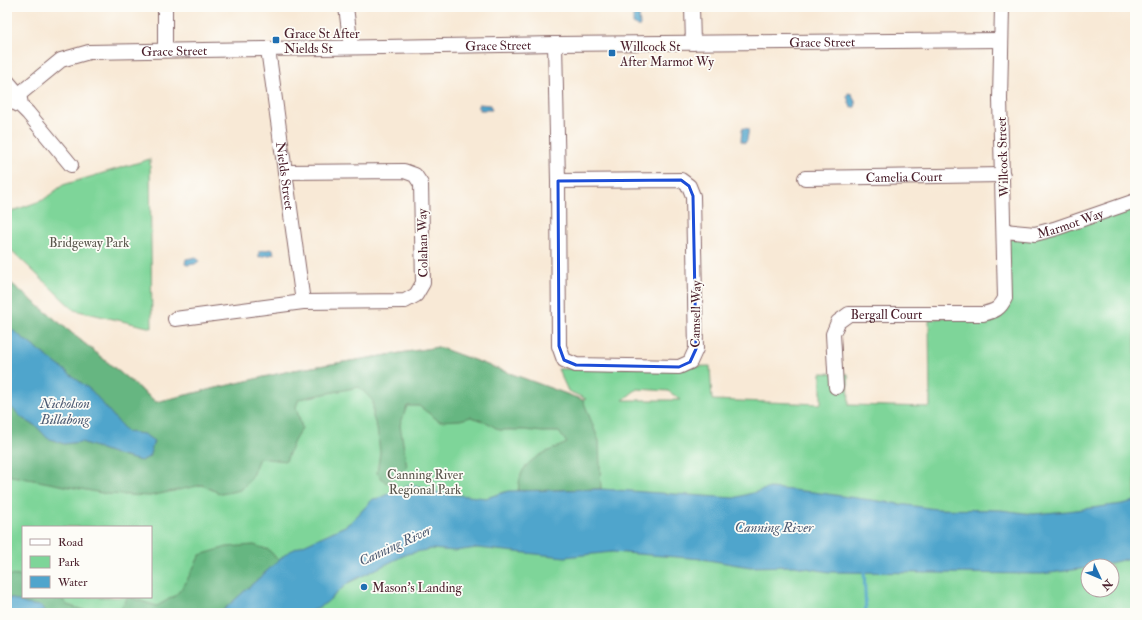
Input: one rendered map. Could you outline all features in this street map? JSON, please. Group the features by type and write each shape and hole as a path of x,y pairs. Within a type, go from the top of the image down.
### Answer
{"street":[{"path":"165,7 165,50"},
{"path":"346,7 351,47"},
{"path":"692,7 693,43"},
{"name":"Willcock Street","path":"1001,307 1005,298 1000,99 1002,7"},
{"name":"Grace Street","path":"15,100 56,64 69,57 89,52 555,44 1001,40"},
{"name":"Camsell Way","path":"555,44 559,346 564,360 576,365 671,367 679,367 690,362 696,349 694,196 689,186 681,180 558,181"},
{"name":"Nields Street","path":"268,49 303,302"},
{"path":"7,81 15,100 71,165"},
{"name":"Colahan Way","path":"176,318 303,302 404,301 416,295 423,283 421,184 415,175 404,171 285,172"},
{"name":"Camelia Court","path":"805,178 1003,175"},
{"name":"Marmot Way","path":"1004,231 1035,234 1054,229 1135,201"},
{"name":"Bergall Court","path":"836,388 833,334 838,322 849,314 983,314 994,312 1001,307"}],"highlighted area":[{"path":"681,180 689,186 693,196 696,349 690,362 679,367 576,365 564,360 559,346 558,181"}],"green space":[{"name":"Bridgeway Park","path":"150,159 152,328 74,310 7,246 7,213 43,200 63,185"},
{"name":"Canning River Regional Park","path":"1135,204 1135,613 7,613 7,280 156,402 294,370 438,347 583,400 586,399 568,391 558,369 710,366 712,400 821,404 821,373 848,374 849,405 930,407 929,320 1003,308 1004,241","holes":["637,389 668,391 681,400 623,400"]},
{"path":"7,280 156,402 294,370 438,347 583,400 599,441 601,489 518,491 521,475 529,463 547,451 567,443 559,432 499,430 488,423 471,417 460,420 439,421 419,406 407,406 400,425 407,467 386,483 377,473 380,452 377,428 373,417 373,401 359,387 299,399 296,407 302,428 294,441 286,461 259,458 251,478 241,490 221,494 202,485 150,496 107,494 7,475"},
{"path":"254,545 269,550 279,561 220,613 99,613 119,610 127,598 157,606 176,595 185,584 200,555 227,547"},
{"path":"7,575 22,575 22,598 62,598 67,605 93,613 46,613 41,606 26,605 11,598 7,599"}],"water":[{"path":"639,14 640,26 637,26 633,24 633,15"},
{"path":"848,93 852,94 856,104 855,107 851,108 847,96"},
{"path":"479,104 490,105 492,110 480,110 478,106"},
{"path":"742,129 748,129 747,141 745,143 741,141"},
{"path":"273,250 274,254 259,257 259,251"},
{"path":"196,257 199,261 195,264 185,264 186,259"},
{"name":"Nicholson Billabong","path":"7,326 92,391 127,432 144,434 154,441 149,457 141,461 121,456 81,442 64,444 47,438 37,427 22,418 7,403"},
{"name":"Canning River","path":"407,485 423,487 440,493 486,498 508,491 601,489 734,498 770,488 813,492 936,509 1001,510 1033,514 1068,511 1135,501 1135,557 1120,561 1120,558 1080,558 1080,569 1042,574 829,572 794,566 750,567 702,559 612,552 565,557 477,548 455,551 431,549 407,554 348,583 326,603 308,613 220,613 288,552 345,526 352,521 373,499 401,491"},
{"path":"11,598 26,604 41,606 46,613 7,613 7,599"}],"waterway":[{"path":"864,569 866,613"}],"place":[{"name":"Grace St After Nields St","path":"276,40"},
{"name":"Willcock St After Marmot Wy","path":"612,53"},
{"name":"Mason's Landing","path":"364,587"}]}
